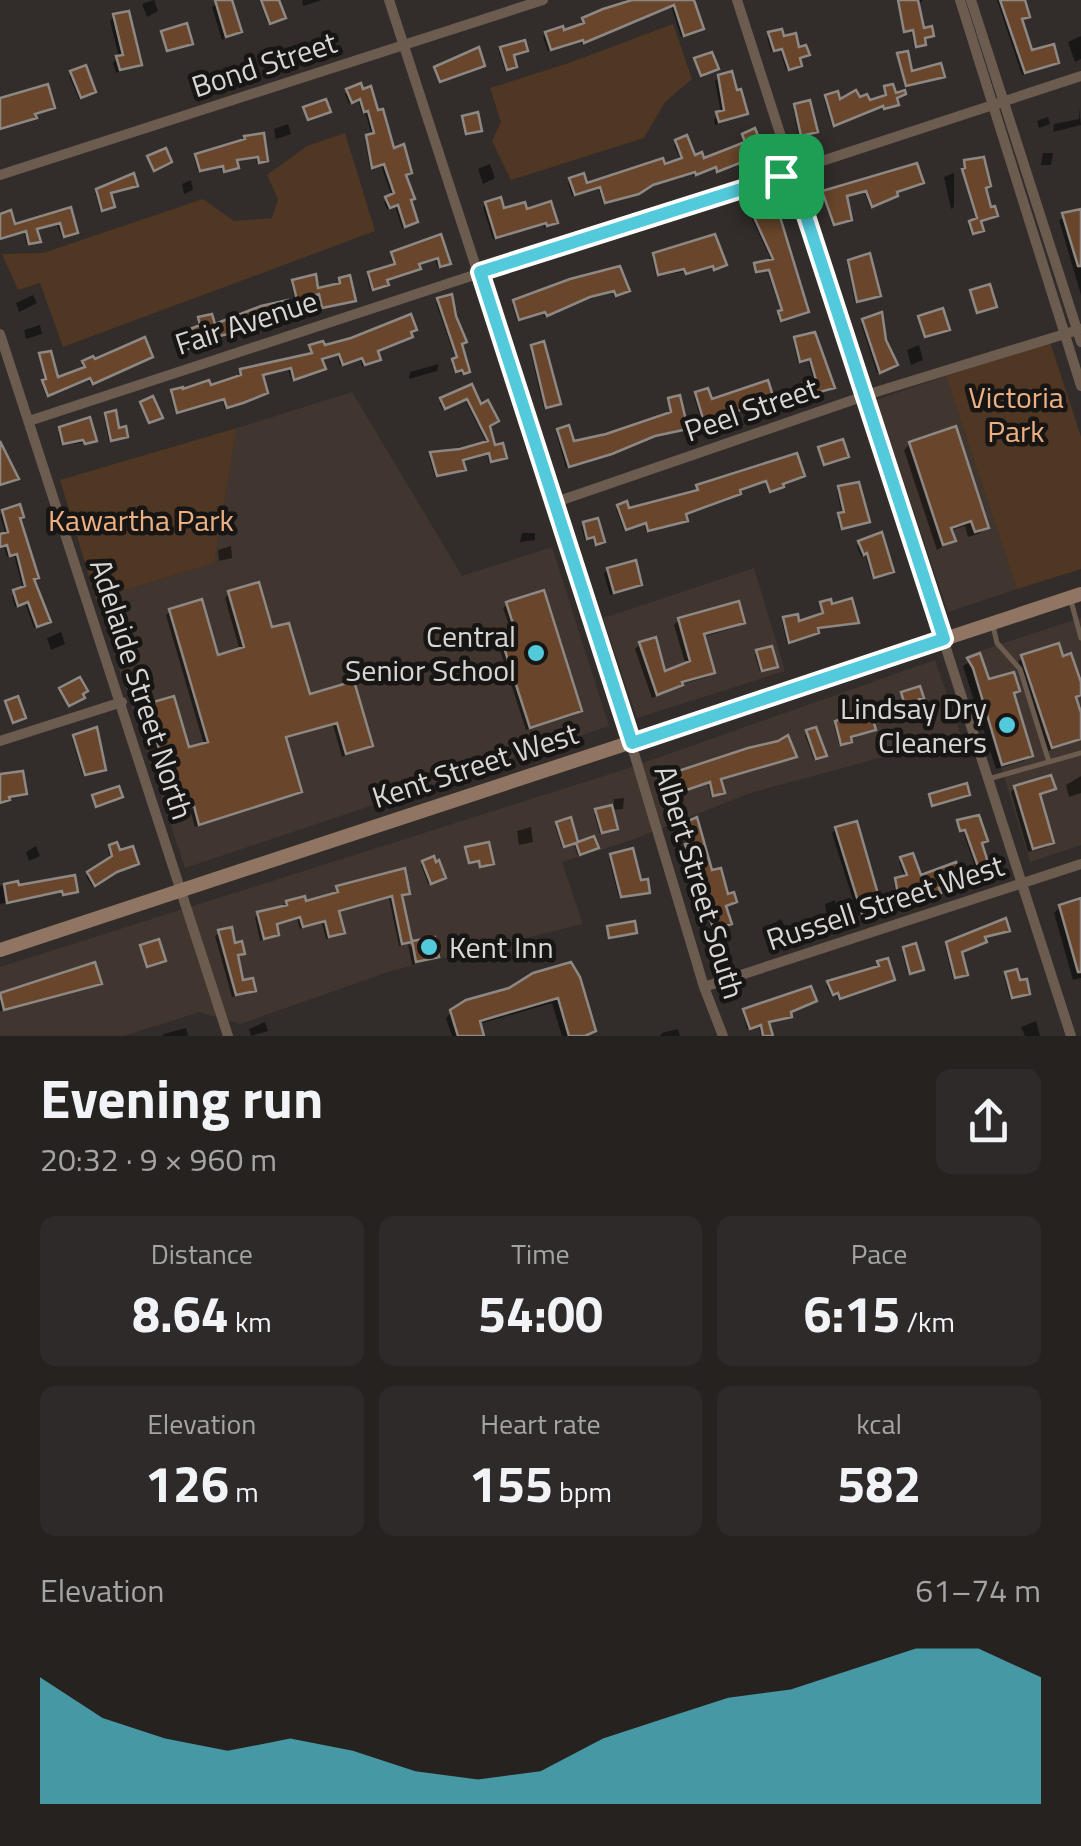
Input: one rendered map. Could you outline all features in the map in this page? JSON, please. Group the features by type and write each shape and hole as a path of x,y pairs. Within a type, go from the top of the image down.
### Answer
{"main road":[{"name":"Kent Street West","path":"0,950 1075,596"}],"street":[{"name":"Albert Street South","path":"389,0 632,743 722,1036"},
{"name":"Bond Street","path":"0,175 543,0"},
{"path":"737,0 1070,1036"},
{"path":"960,0 993,105 1081,342"},
{"path":"971,0 1006,100 1064,334 1081,386"},
{"name":"Fair Avenue","path":"29,421 1081,76"},
{"name":"Peel Street","path":"553,503 864,396 1079,330"},
{"name":"Adelaide Street North","path":"0,334 228,1036"},
{"path":"0,741 122,702"},
{"name":"Russell Street West","path":"704,987 1081,864"}],"lane":[{"path":"1075,596 1081,638"},
{"path":"992,623 997,643 1020,669 1049,762"},
{"path":"988,779 1081,753"}],"shaded area":[{"path":"946,376 1017,589 948,612 876,400"},
{"path":"352,392 462,576 552,547 609,726 185,868 96,599 214,563 237,428"},
{"path":"754,568 785,671 637,718 603,618"},
{"path":"1081,618 1081,845 1030,862 967,655"},
{"path":"935,660 961,736 750,793 632,840 562,862 583,924 391,971 240,1024 199,1012 124,1036 0,1036 0,967 623,770"}],"green space":[{"path":"673,24 692,79 665,102 644,138 511,180 492,141 501,122 490,88"},
{"path":"345,133 375,231 63,347 40,283 18,290 2,254 43,253 203,199 234,221 272,218 278,199 267,175 307,146"},
{"name":"Victoria Park","path":"1050,342 1081,437 1081,569 1017,589 946,376"},
{"name":"Kawartha Park","path":"237,428 214,563 96,599 60,480"}],"building":[{"path":"215,0 232,0 242,32 226,37"},
{"path":"261,0 279,0 286,18 270,24"},
{"path":"632,0 694,0 704,29 684,36 674,5 584,43 583,40 551,50 545,32 584,23 582,18"},
{"path":"898,0 918,0 924,28 932,26 934,36 925,38 926,45 916,47 913,30 904,32"},
{"path":"1000,0 1025,0 1030,17 1022,19 1032,50 1054,44 1059,63 1025,73"},
{"path":"129,11 142,65 120,70 116,56 123,55 113,14"},
{"path":"187,23 193,44 167,51 161,31"},
{"path":"782,29 784,36 796,33 799,47 806,45 810,55 800,58 802,66 789,70 782,49 774,51 768,32"},
{"path":"525,40 528,51 514,55 517,67 507,70 500,47"},
{"path":"479,47 485,66 440,82 434,67"},
{"path":"908,51 912,71 941,63 945,77 906,86 897,53"},
{"path":"712,52 719,69 701,76 694,58"},
{"path":"86,65 96,92 81,98 70,71"},
{"path":"732,71 748,114 719,122 716,112 724,110 718,75"},
{"path":"361,83 363,89 371,86 378,110 383,109 394,148 404,144 412,173 406,175 418,222 405,227 398,205 390,208 385,197 394,193 384,164 372,168 366,135 374,133 368,111 364,112 360,99 352,103 346,89"},
{"path":"48,84 55,108 0,129 0,98"},
{"path":"893,84 896,93 905,90 906,94 897,98 899,105 884,109 883,106 834,126 825,95 838,91 840,99 856,90 860,97 867,94 870,100 886,95 884,86"},
{"path":"326,99 331,112 308,120 303,107"},
{"path":"810,100 818,132 801,136 794,104"},
{"path":"478,112 482,131 466,134 462,116"},
{"path":"755,128 765,153 717,172 716,167 653,185 639,194 605,203 600,187 575,195 569,178 584,173 587,183 663,158 665,164 682,158 675,140 687,135 695,155 702,152 704,158 745,142 742,134"},
{"path":"264,133 268,161 259,163 258,157 237,160 239,168 224,172 223,166 200,171 195,154"},
{"path":"166,148 172,162 154,171 147,156"},
{"path":"984,157 991,186 986,188 998,216 981,221 984,231 973,234 969,221 977,218 962,169 964,160"},
{"path":"917,163 924,183 897,192 898,196 872,207 866,191 847,196 852,220 834,225 822,191"},
{"path":"134,173 138,186 111,193 115,207 102,211 96,189"},
{"path":"501,197 504,208 525,202 527,209 551,201 558,223 496,238 485,202"},
{"path":"71,207 78,233 64,237 60,223 37,229 41,242 29,244 26,231 0,239 0,214 11,210 15,224"},
{"path":"777,207 809,312 781,321 778,311 782,310 769,270 756,272 754,263 773,259 753,215"},
{"path":"1081,209 1081,266 1078,266 1062,213"},
{"path":"441,234 451,264 440,267 438,258 419,264 421,269 387,280 389,285 373,290 368,272 395,264 391,252"},
{"path":"715,234 727,265 714,270 713,266 686,274 684,269 658,275 653,253"},
{"path":"870,253 881,296 857,302 848,260"},
{"path":"620,266 630,291 590,297 547,316 545,312 519,320 513,300"},
{"path":"316,274 318,288 340,283 339,278 350,275 356,301 322,308 319,294 297,300 292,280"},
{"path":"990,284 997,307 977,313 970,290"},
{"path":"452,294 467,342 462,344 470,372 464,374 462,370 456,372 452,359 457,357 437,298"},
{"path":"288,300 292,314 267,321 269,327 258,331 257,328 195,341 197,345 185,350 178,334 200,325 198,317 212,314 215,324"},
{"path":"943,308 950,330 925,337 918,316"},
{"path":"882,312 886,340 898,365 880,373 862,319"},
{"path":"411,314 417,330 411,332 413,337 378,351 381,360 365,365 362,358 343,365 339,354 322,359 326,369 294,380 291,368 263,375 268,393 243,403 227,408 224,399 177,413 171,390 209,380 211,385 241,375 240,369 312,353 309,345 351,338"},
{"path":"815,332 835,388 808,395 804,383 816,380 810,359 800,362 794,337"},
{"path":"145,337 153,357 93,384 90,378 48,396 39,353 51,351 58,377 85,367 82,361"},
{"path":"544,341 561,404 546,408 531,345"},
{"path":"768,380 774,399 704,422 695,392 708,388 712,399"},
{"path":"472,384 481,404 488,400 499,421 490,426 495,445 503,443 507,458 491,462 489,453 463,460 466,470 437,476 430,452 488,441 467,399 445,409 440,398"},
{"path":"680,395 688,429 655,436 569,467 557,429 569,425 574,441 606,434 671,412 668,398"},
{"path":"153,396 163,418 149,423 140,402"},
{"path":"116,410 119,428 126,426 128,437 111,441 105,413"},
{"path":"90,417 97,441 63,444 59,427"},
{"path":"956,426 989,528 975,532 971,521 951,528 956,541 943,545 909,442"},
{"path":"843,439 849,457 824,465 818,447"},
{"path":"0,441 19,479 0,485"},
{"path":"797,453 805,476 783,484 784,487 770,492 766,481 686,514 688,521 648,531 646,523 626,530 617,505 627,501 629,508 698,490 696,485"},
{"path":"859,482 870,522 842,529 838,513 844,512 838,486"},
{"path":"20,504 24,517 20,518 39,578 34,579 51,622 37,627 28,602 18,606 13,590 25,586 17,554 10,556 7,545 0,547 0,534 8,532 2,510"},
{"path":"598,518 605,542 596,545 594,537 587,539 583,522"},
{"path":"882,532 894,572 874,578 867,553 864,555 858,541"},
{"path":"636,560 642,585 614,593 607,568"},
{"path":"259,582 272,627 289,623 310,694 354,681 373,746 346,754 337,723 286,737 302,792 199,825 194,806 177,811 146,704 174,696 189,747 208,742 169,609 202,599 218,655 244,647 228,591"},
{"path":"544,590 582,711 530,728 499,632 514,627 506,602"},
{"path":"852,598 859,623 818,628 819,633 789,643 783,617 798,614 799,621 823,613 820,602 831,599 832,604"},
{"path":"739,601 745,623 704,634 715,673 682,682 683,685 657,695 639,642 656,637 665,671 690,661 678,618"},
{"path":"1059,643 1063,656 1071,653 1081,682 1081,695 1076,697 1081,713 1081,739 1052,748 1021,655"},
{"path":"772,646 778,667 762,671 756,650"},
{"name":"Lindsay Dry Cleaners","path":"980,653 989,679 1014,672 1020,691 1014,693 1033,756 1002,765 967,658"},
{"path":"80,677 88,691 83,694 85,698 69,706 59,688"},
{"path":"920,686 924,698 919,699 921,707 907,712 901,692"},
{"path":"18,696 26,718 13,723 5,701"},
{"path":"869,706 876,730 851,737 852,742 841,745 835,721 859,714 858,709"},
{"path":"97,727 106,770 85,775 73,735"},
{"path":"816,727 827,756 816,759 806,730"},
{"path":"788,735 797,757 721,779 725,793 713,796 710,782 669,796 663,776"},
{"path":"23,771 27,794 0,803 0,774"},
{"path":"1051,775 1056,789 1040,794 1054,843 1033,849 1014,786"},
{"path":"967,783 970,795 932,806 929,794"},
{"path":"119,786 123,797 96,807 92,795"},
{"path":"612,805 618,829 602,833 595,809"},
{"path":"979,815 988,841 982,843 991,872 981,875 965,830 960,831 957,820"},
{"path":"571,817 578,842 594,836 599,848 580,855 576,843 564,847 556,822"},
{"path":"697,817 712,870 721,868 728,894 734,892 737,902 726,906 732,924 714,930 698,860 690,862 685,844 692,842 684,823"},
{"path":"857,821 882,908 862,914 835,827"},
{"path":"117,842 120,850 133,846 139,864 95,886 87,872 112,856 109,845"},
{"path":"489,842 494,864 480,867 479,861 469,863 465,847"},
{"path":"633,848 641,880 648,879 650,893 621,897 610,854"},
{"path":"913,853 921,875 956,862 961,882 939,888 941,893 900,905 895,878 907,875 900,857"},
{"path":"434,856 446,878 431,884 422,861"},
{"path":"405,868 410,894 402,895 412,942 402,944 392,896 339,911 345,933 329,937 325,921 303,927 300,917 277,924 279,935 264,939 257,912 305,896 306,901 338,892 336,886"},
{"path":"75,875 78,892 63,895 62,891 7,903 4,884"},
{"path":"1081,898 1081,972 1078,972 1059,905"},
{"path":"1006,918 1010,931 985,937 987,942 962,952 968,975 955,978 946,942"},
{"path":"635,921 637,933 609,938 607,926"},
{"path":"232,927 235,943 242,941 245,954 238,955 243,980 253,978 256,991 236,995 218,930"},
{"path":"435,937 439,957 416,962 412,941"},
{"path":"159,939 166,961 147,967 140,945"},
{"path":"916,943 924,970 910,974 903,947"},
{"path":"888,958 895,980 840,999 838,993 833,995 827,981 879,966 877,961"},
{"path":"95,962 102,984 4,1010 0,993"},
{"path":"571,962 580,977 596,1031 569,1036 558,998 480,1021 484,1036 458,1036 450,1010 466,1000 509,988 533,973"},
{"path":"1017,969 1020,980 1027,979 1030,994 1012,998 1005,972"},
{"path":"811,986 817,1001 791,1012 792,1017 769,1022 773,1036 763,1036 761,1025 750,1029 743,1009"}],"place":[{"name":"Central Senior School","path":"536,653"},
{"name":"Lindsay Dry Cleaners","path":"1007,725"},
{"name":"Kent Inn","path":"429,947"}],"route":[{"path":"792,173 944,639 632,743 480,272 781,176 792,173"}]}
